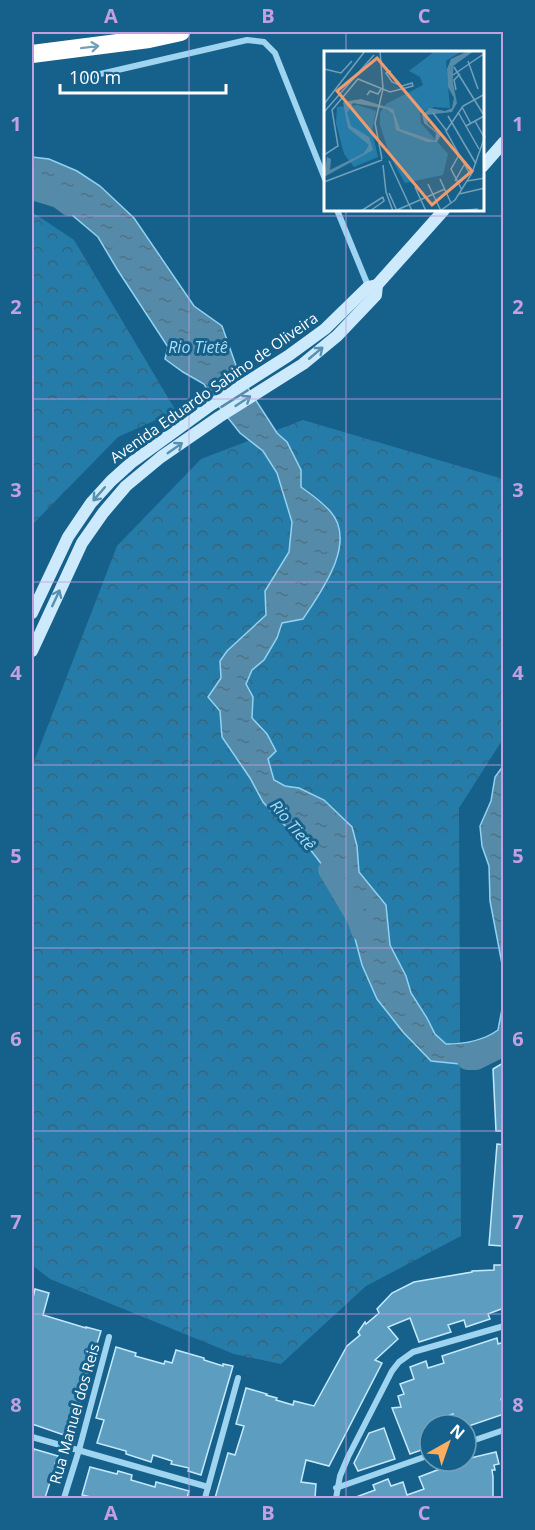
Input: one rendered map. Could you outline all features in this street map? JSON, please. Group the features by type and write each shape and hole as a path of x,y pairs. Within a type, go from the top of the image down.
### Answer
{"highway":[{"path":"32,54 149,39 182,32"}],"main road":[{"path":"484,166 504,142"},
{"path":"374,289 442,212"},
{"name":"Avenida Eduardo Sabino de Oliveira","path":"32,613 68,537 91,503 111,481 131,463 211,405 288,356 325,329 374,289"},
{"name":"Avenida Eduardo Sabino de Oliveira","path":"32,651 82,543 102,513 126,486 161,457 219,417 303,364 337,336 374,289"}],"street":[{"path":"83,78 247,40 264,42 274,53 324,177"},
{"path":"338,212 374,289"},
{"path":"336,1498 336,1488 348,1457 392,1371 399,1362 413,1352 504,1326"},
{"name":"Rua Manuel dos Reis","path":"64,1498 109,1336"},
{"path":"205,1498 238,1378"},
{"path":"478,1439 504,1430"},
{"path":"32,1437 208,1487"},
{"path":"336,1488 418,1459"}],"green space":[{"path":"32,212 74,240 176,411 118,437 32,525"},
{"path":"303,420 503,479 503,739 459,808 461,1236 366,1286 281,1364 234,1354 50,1279 32,1265 32,767 117,546 201,459"}],"water":[{"name":"Rio Tietê","path":"32,157 49,159 77,171 100,186 134,218 194,306 222,326 239,374 277,433 287,442 301,470 301,487 327,508 338,523 339,552 319,595 303,619 282,623 277,638 264,660 252,670 246,684 253,697 252,718 267,734 276,751 268,759 274,780 285,786 299,788 324,800 352,827 357,846 359,872 386,905 390,945 406,976 411,993 435,1034 446,1044 467,1042 487,1036 498,1030 503,1004 503,1046 493,1051 483,1062 460,1064 431,1061 403,1032 377,999 362,965 352,927 349,898 337,890 326,870 306,844 263,802 250,778 222,737 220,711 208,697 221,678 220,661 227,651 266,615 265,591 289,552 292,522 277,473 263,451 240,433 204,384 165,359 168,347 98,237 46,193 32,192"},
{"path":"503,766 503,969 490,901 489,866 482,846 480,826 491,801 495,777"}],"building":[{"path":"503,1063 504,1131 496,1131 493,1069"},
{"path":"497,1144 504,1145 502,1246 489,1245"},
{"path":"494,1265 504,1265 504,1308 488,1314 490,1319 466,1327 464,1320 448,1325 451,1332 419,1342 410,1318 388,1327 398,1339 375,1360 382,1363 329,1466 306,1460 301,1482 316,1484 315,1498 215,1498 228,1453 235,1455 244,1426 236,1424 246,1388 293,1405 294,1401 314,1406 347,1346 360,1335 358,1332 365,1322 366,1324 379,1313 377,1309 392,1293 414,1282 472,1271 494,1270"},
{"path":"35,1289 49,1293 43,1315 101,1331 96,1347 88,1357 93,1358 74,1422 69,1420 64,1435 32,1424 32,1298"},
{"path":"497,1338 498,1344 504,1342 504,1398 501,1399 504,1414 478,1423 478,1413 418,1413 418,1451 410,1454 392,1408 401,1407 398,1396 404,1394 400,1384 414,1379 410,1367 426,1361 428,1368 444,1363 442,1356"},
{"path":"116,1347 136,1353 135,1356 164,1364 165,1361 172,1363 176,1350 223,1366 223,1364 233,1366 201,1475 188,1471 189,1468 171,1464 172,1461 153,1455 151,1462 126,1454 126,1451 97,1443 104,1420 96,1418"},
{"path":"384,1428 395,1459 358,1471 354,1463 369,1433"},
{"path":"34,1449 58,1456 55,1464 62,1466 58,1481 51,1479 45,1498 32,1498"},
{"path":"496,1452 499,1464 494,1465 495,1470 492,1470 493,1498 356,1498 375,1490 373,1485 388,1479 391,1486 403,1482 407,1495 424,1489 419,1477 429,1473 478,1473 478,1456"},
{"path":"90,1467 117,1474 118,1471 132,1475 131,1480 155,1487 156,1482 189,1491 187,1498 95,1498 82,1495"}],"waterway":[{"name":"Rio Tietê","path":"32,190 58,198 69,206"},
{"name":"Rio Tietê","path":"328,870 357,919 361,931"},
{"name":"Rio Tietê","path":"467,1060 476,1060 504,1046"}]}
